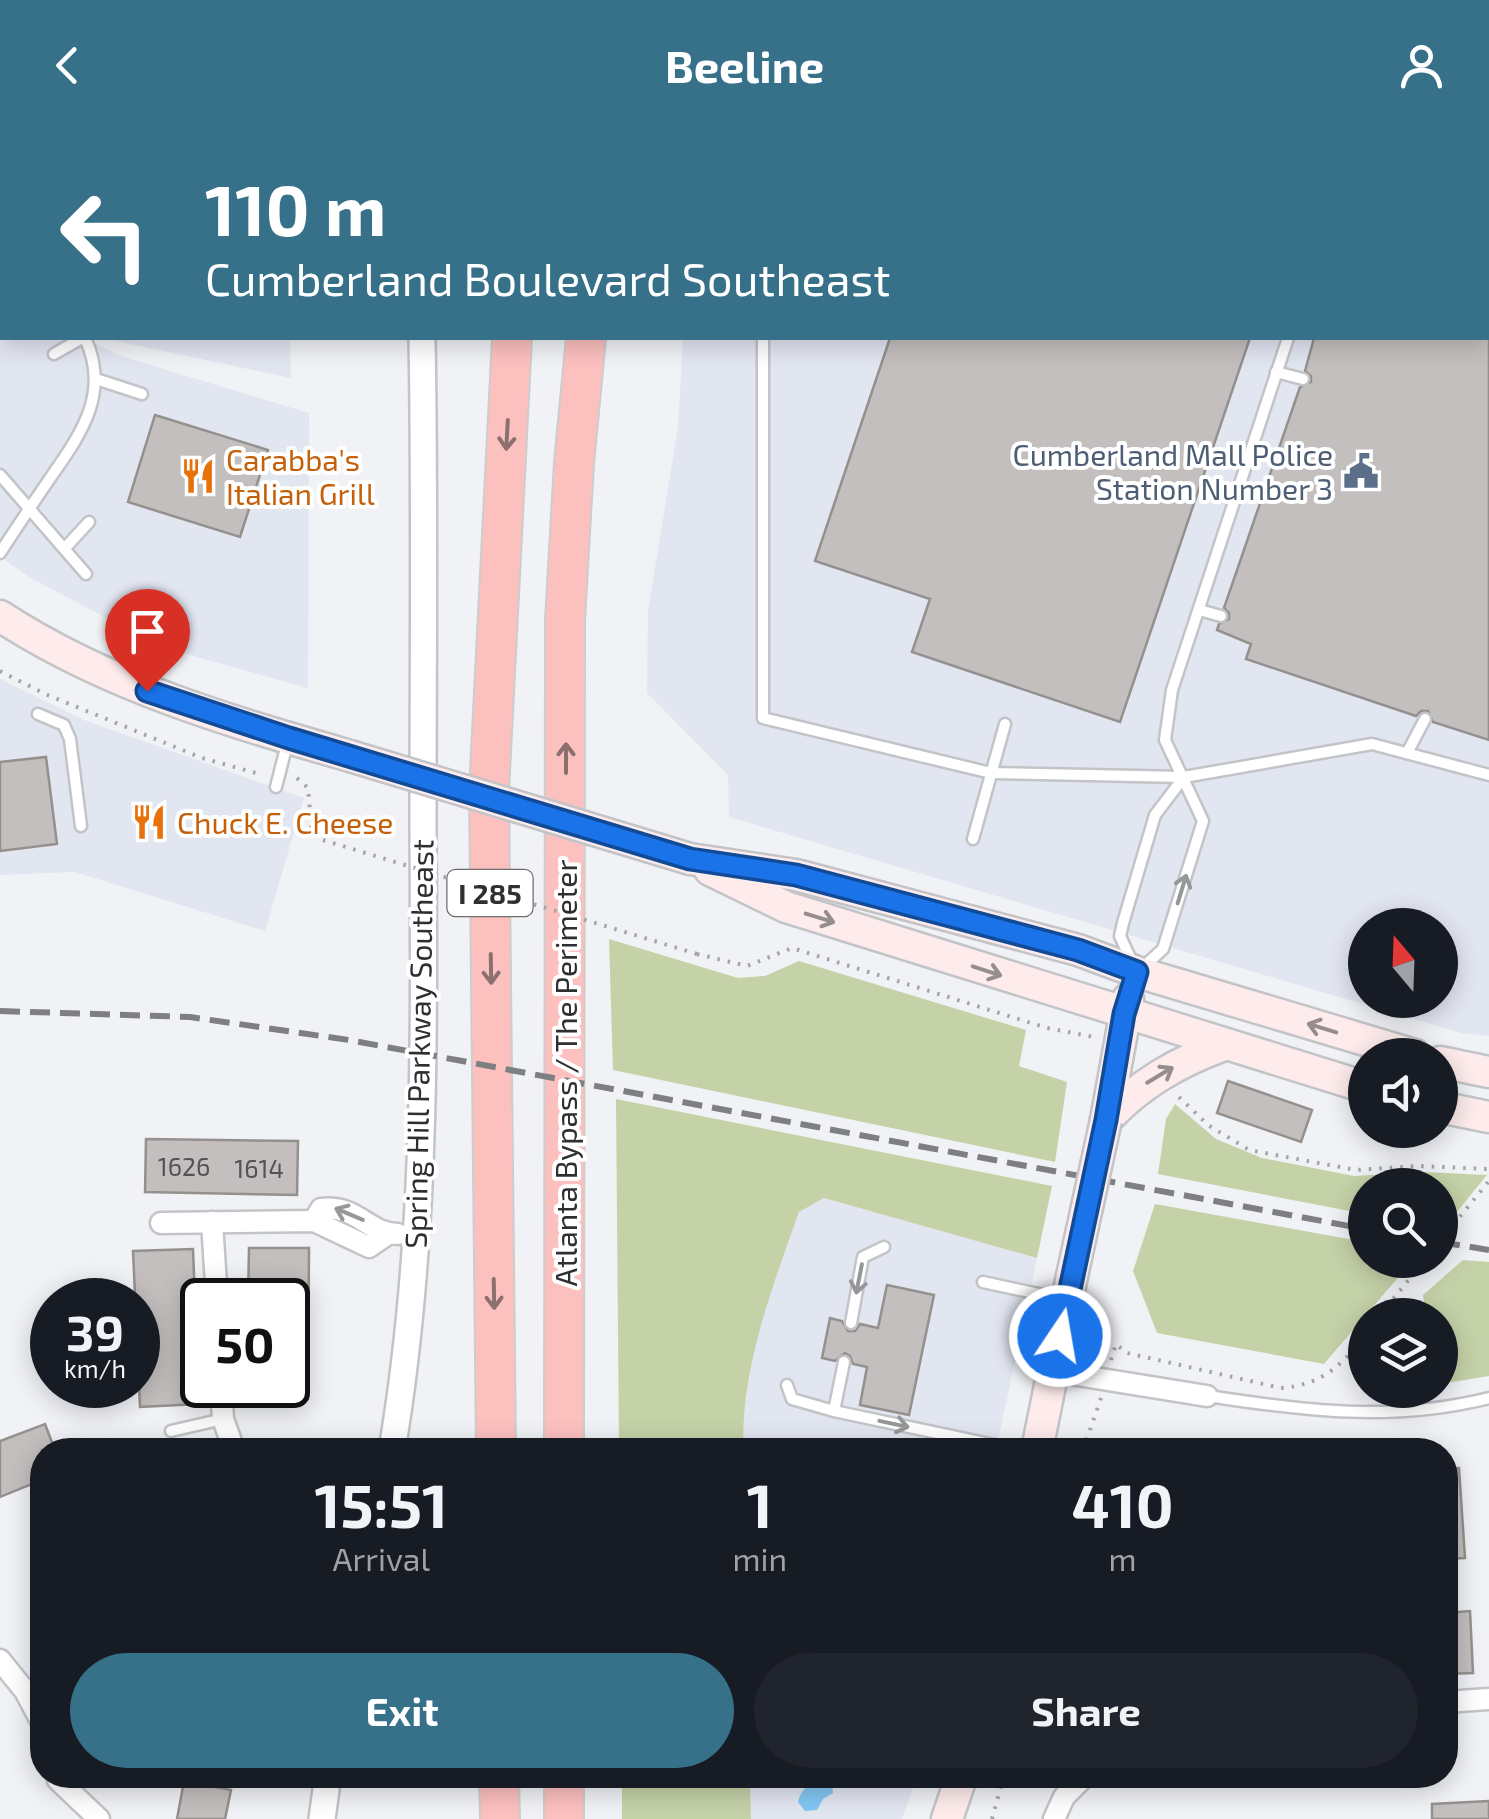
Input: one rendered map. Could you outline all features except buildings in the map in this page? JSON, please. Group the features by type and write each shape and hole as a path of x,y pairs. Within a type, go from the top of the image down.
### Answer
{"highway":[{"name":"I 285","path":"496,1438 489,791 512,340"},
{"name":"Atlanta Bypass / The Perimeter","path":"564,1438 566,620 586,340"},
{"path":"499,1788 500,1819"},
{"path":"564,1788 564,1819"}],"main road":[{"path":"0,616 46,646 117,680 289,738 690,859 814,880 1078,950 1137,972 1358,1038"},
{"path":"690,859 786,908 1348,1082"},
{"path":"1038,1438 1106,1120 1124,1014 1137,972"},
{"path":"1106,1120 1122,1102 1161,1074 1224,1045"},
{"path":"1458,1066 1489,1072"},
{"path":"1458,1111 1489,1117"},
{"path":"947,1819 958,1788"}],"street":[{"name":"Spring Hill Parkway Southeast","path":"394,1438 421,1187 425,1040 422,340"},
{"path":"161,1223 314,1221 370,1248 388,1234 416,1234"},
{"path":"212,1222 215,1278"},
{"path":"1052,1371 1207,1396"},
{"path":"222,1408 230,1438"},
{"path":"0,1660 30,1699"},
{"path":"1458,1701 1489,1699"},
{"path":"66,1788 99,1819"},
{"path":"322,1819 326,1788"},
{"path":"1054,1819 1073,1788"}],"lane":[{"path":"54,354 80,340"},
{"path":"0,553 89,418 96,379 85,340"},
{"path":"763,340 763,718 991,773 1184,777 1372,744 1489,774"},
{"path":"1184,777 1155,815 1120,936 1137,972 1163,949 1203,821 1184,777 1165,740 1172,690 1287,340"},
{"path":"1276,372 1303,379"},
{"path":"96,379 142,394"},
{"path":"0,475 86,574"},
{"path":"65,548 89,522"},
{"path":"1200,610 1221,616"},
{"path":"38,714 64,725 70,738 81,826"},
{"path":"1407,753 1425,719"},
{"path":"973,839 1005,724"},
{"path":"278,781 289,738"},
{"path":"851,1322 864,1258 884,1247"},
{"path":"983,1282 1070,1288"},
{"path":"834,1411 844,1362"},
{"path":"787,1385 792,1399 961,1438"},
{"path":"1207,1396 1291,1410 1362,1414 1431,1410 1489,1398"},
{"path":"172,1430 223,1419"}],"path":[{"path":"0,671 44,694 202,758 278,781 293,776 308,788 312,834 323,840 698,954 747,966 792,948 1053,1029"},
{"path":"1176,1094 1208,1125 1249,1150 1356,1170 1419,1166 1489,1169"},
{"path":"1458,1219 1489,1180"},
{"path":"1394,1298 1410,1278"},
{"path":"1115,1347 1116,1344 1127,1353 1281,1388 1328,1376 1348,1358"},
{"path":"1088,1438 1096,1418"},
{"path":"992,1819 1000,1788"}],"shaded area":[{"path":"0,340 89,340 121,356 309,413 308,688 161,647 29,577 0,557"},
{"path":"111,340 290,340 291,378"},
{"path":"683,340 1489,340 1489,1036 1461,1033 1410,1018 1458,1018 1458,908 1348,908 1348,1000 729,817 728,775 647,693 648,611 678,427"},
{"name":"Chuck E. Cheese","path":"0,679 84,720 304,798 265,931 75,872 0,875"},
{"path":"824,1198 1037,1258 999,1438 743,1438 755,1337 799,1212"},
{"path":"750,1788 913,1788 902,1819 751,1819"}],"green space":[{"path":"609,939 738,978 765,976 799,961 1026,1030 1019,1066 1067,1082 1055,1162 613,1070"},
{"path":"616,1099 1052,1186 1037,1258 824,1198 799,1212 753,1358 743,1438 619,1438"},
{"path":"1175,1104 1216,1139 1262,1158 1348,1175 1348,1211 1158,1174 1166,1119"},
{"path":"1458,1174 1487,1175 1458,1211"},
{"path":"1155,1204 1348,1239 1348,1278 1398,1278 1380,1298 1348,1298 1348,1336 1324,1364 1157,1333 1133,1271"},
{"path":"1463,1260 1489,1262 1489,1376 1458,1381 1458,1298 1423,1295 1442,1278 1458,1278 1458,1264"},
{"path":"622,1788 750,1788 751,1819 622,1819"}],"water":[{"path":"807,1788 832,1788 833,1793 823,1799 817,1810 805,1811 798,1802"}],"railway":[{"path":"0,1011 190,1017 349,1040 1348,1226"},
{"path":"1458,1245 1489,1250"}],"place":[{"name":"Cumberland Mall Police Station Number 3","path":"1361,471"},
{"name":"Carabba's Italian Grill","path":"198,476"},
{"name":"Chuck E. Cheese","path":"149,822"}],"route":[{"path":"147,691 690,859 796,875 1078,950 1137,972 1124,1014 1106,1120 1060,1336"}]}
